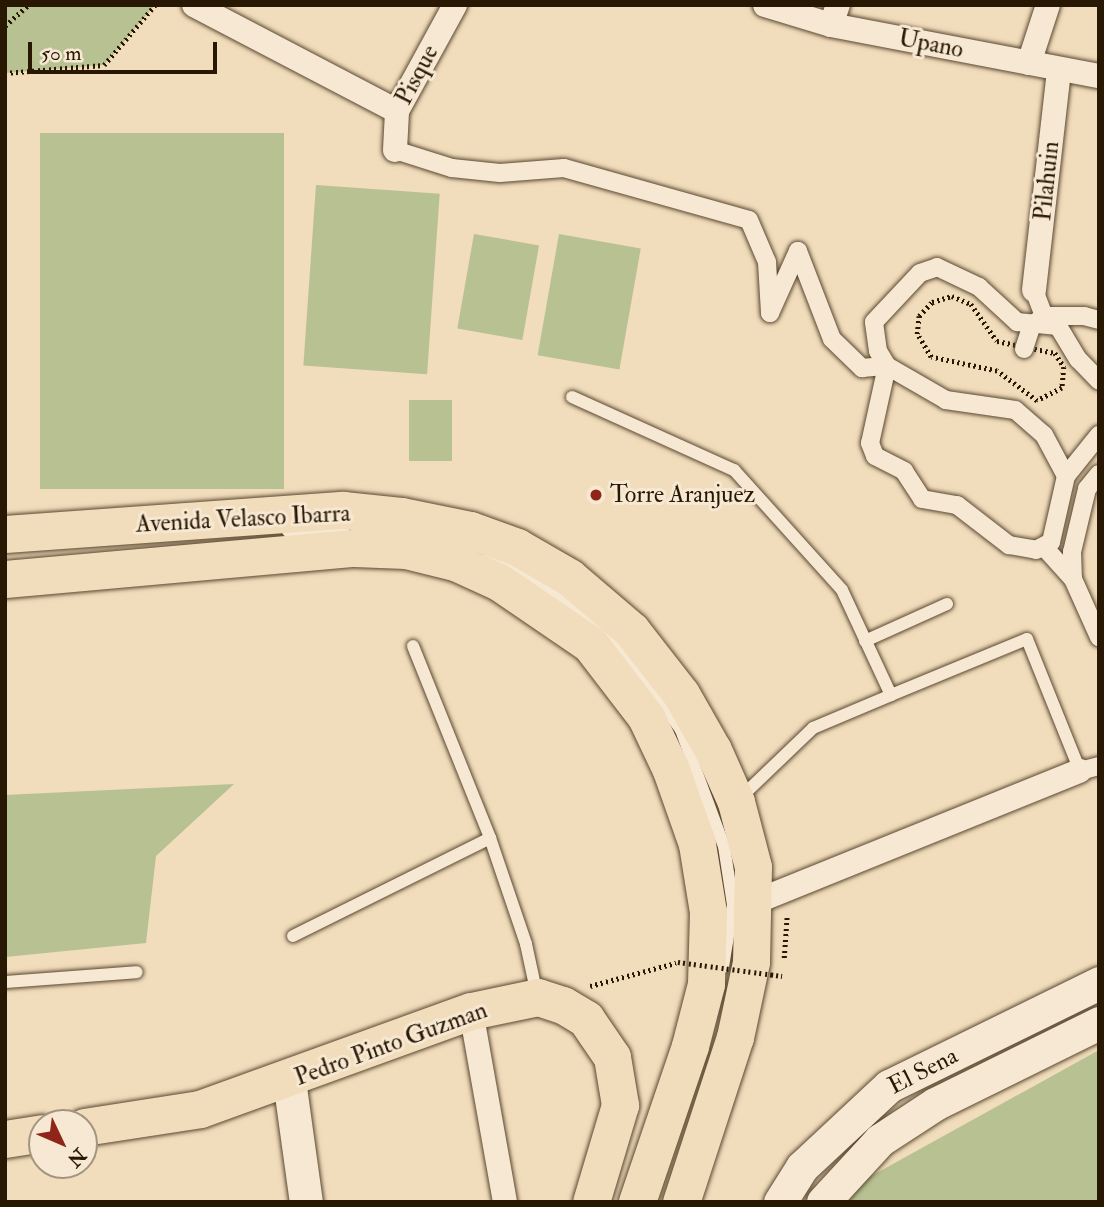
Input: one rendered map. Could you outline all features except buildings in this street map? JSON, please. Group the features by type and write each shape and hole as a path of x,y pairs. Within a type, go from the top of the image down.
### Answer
{"main road":[{"name":"Avenida Velasco Ibarra","path":"5,534 343,510 470,530 517,547 569,577 631,630 681,694 736,802 753,867 755,902 751,962 735,1037 681,1202"},
{"name":"Avenida Velasco Ibarra","path":"5,579 354,548 406,550 455,562 499,582 590,643 646,718 671,770 697,844 708,912 706,984 690,1046 637,1202"},
{"name":"El Sena","path":"780,1202 802,1167 889,1086 1099,983"},
{"name":"Pedro Pinto Guzman","path":"98,1125 200,1109 289,1080 471,1010 538,997"},
{"path":"538,997 563,1005 586,1019 612,1058 620,1105 591,1202"},
{"name":"El Sena","path":"823,1202 880,1140 935,1104 1099,1023"},
{"path":"289,1080 306,1202"},
{"path":"5,1139 28,1135"}],"street":[{"path":"194,5 397,111"},
{"name":"Pisque","path":"395,150 397,111 455,5"},
{"name":"Upano","path":"765,5 834,15 1059,71 1099,76"},
{"path":"1029,63 1048,5"},
{"name":"Pilahuin","path":"1034,290 1059,71"},
{"path":"395,150 452,168 500,173 564,167 749,220 766,262 770,313 798,251 832,339 862,368 887,366"},
{"path":"1066,476 1044,435 1015,410 939,398 887,366 878,351 874,322 929,267 958,275 979,287 1011,319 1058,326 1078,359 1099,381"},
{"path":"1024,349 1038,321 1034,290"},
{"path":"1038,321 1084,316 1099,320"},
{"path":"887,366 870,443 875,456 904,471 922,499 957,505 1009,545 1044,547 1073,579 1099,636"},
{"path":"1044,547 1053,537 1066,476 1099,435"},
{"path":"1073,579 1072,552 1087,489 1099,474"},
{"path":"755,902 1089,769"},
{"path":"471,1010 505,1202"}],"lane":[{"path":"572,397 734,470 842,590 891,695"},
{"path":"267,533 360,533"},
{"path":"399,534 481,554 535,578 593,619 640,671 681,730 703,780 724,846 733,905 720,988 648,1202"},
{"path":"865,641 947,604"},
{"path":"736,802 813,728 1027,639 1089,769"},
{"path":"413,646 490,838 526,944 538,997"},
{"path":"293,936 490,838"},
{"path":"5,982 137,972"}],"path":[{"path":"5,26 28,5"},
{"path":"5,73 104,65 155,5"},
{"path":"959,297 975,309 991,337 1024,349 1048,350 1059,358 1066,379 1054,396 1037,401 997,371 937,362 920,345 919,316 932,302 959,297"},
{"path":"538,997 630,978 678,962 782,976"}],"green space":[{"path":"5,5 155,5 104,65 5,73"},
{"path":"40,133 284,133 284,489 40,489"},
{"path":"316,185 440,194 427,374 303,366"},
{"path":"474,234 539,245 522,340 457,329"},
{"path":"559,234 641,248 619,370 538,355"},
{"path":"409,400 452,400 452,461 409,461"},
{"path":"234,784 156,856 146,943 5,957 5,795"},
{"path":"1099,1050 1099,1202 836,1202 864,1180"}],"place":[{"name":"Torre Aranjuez","path":"596,495"}]}
